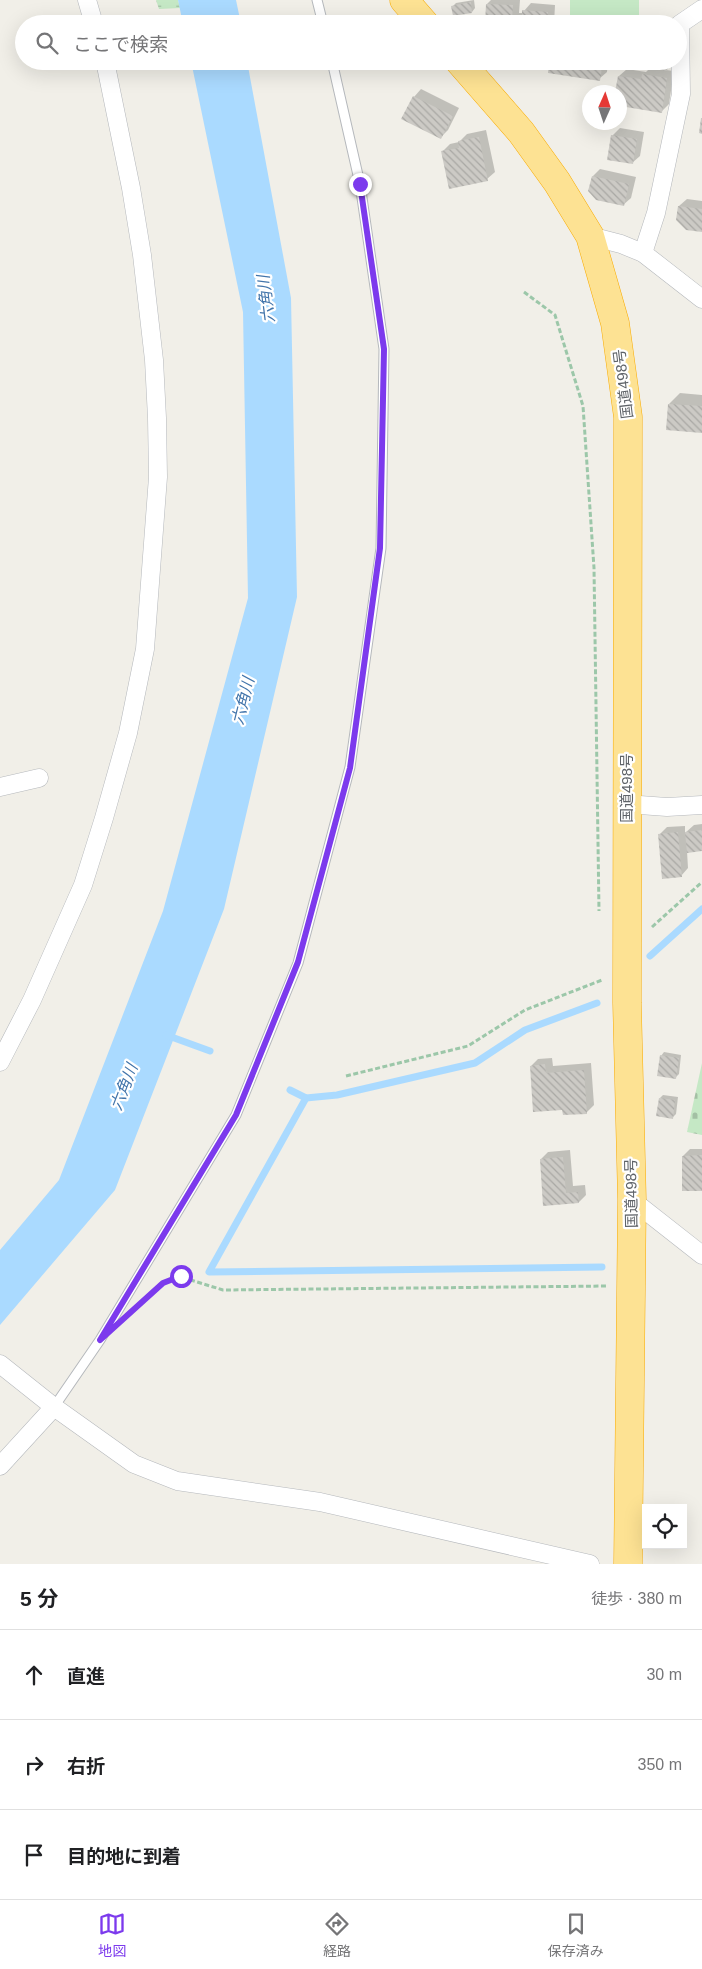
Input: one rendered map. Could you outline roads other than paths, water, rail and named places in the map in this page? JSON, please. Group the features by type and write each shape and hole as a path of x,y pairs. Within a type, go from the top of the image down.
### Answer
{"highway":[{"path":"404,0 417,15"},
{"name":"国道498号","path":"467,70 521,132 557,182 590,236 615,323 628,417 626,950 632,1200 628,1564"}],"street":[{"path":"87,0 91,15"},
{"path":"687,19 702,9"},
{"path":"0,1062 32,1000 83,885 128,733 145,649 158,477 154,360 142,255 131,188 107,70"},
{"path":"643,253 656,213 681,94 681,70"},
{"path":"590,236 621,244 643,253 702,299"},
{"path":"0,787 39,778"},
{"path":"626,804 667,807 702,805"},
{"path":"632,1200 702,1255"},
{"path":"0,1364 134,1464 177,1482 320,1502 590,1564"},
{"path":"0,1466 49,1402"}],"lane":[{"path":"317,0 321,15"},
{"path":"49,1402 100,1340 236,1115 298,962 350,768 380,548 384,349 360,184 334,70"}],"water":[{"path":"178,0 236,0 239,15 181,15"},
{"name":"六角川","path":"193,70 249,70 291,298 297,597 224,909 115,1190 0,1325 0,1250 59,1180 163,911 248,598 243,312"}],"waterway":[{"path":"650,956 702,909"},
{"path":"290,1090 306,1098 337,1095 475,1063 525,1030 597,1003"},
{"path":"166,1035 210,1051"},
{"path":"306,1098 209,1272 602,1267"}]}
